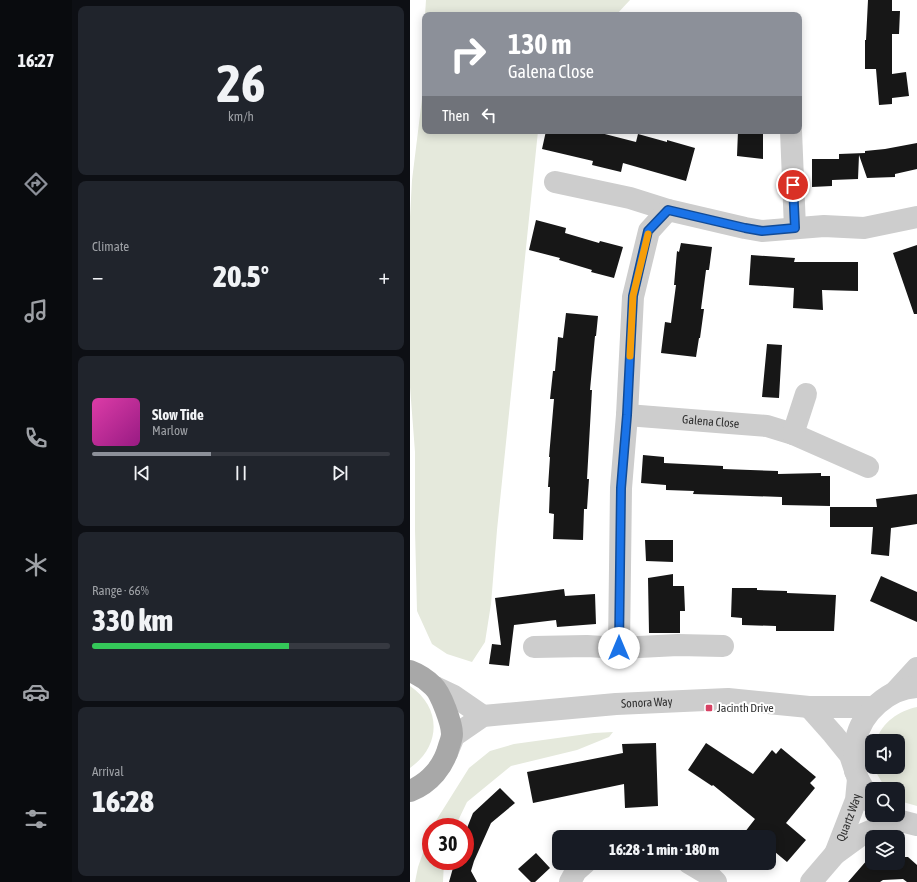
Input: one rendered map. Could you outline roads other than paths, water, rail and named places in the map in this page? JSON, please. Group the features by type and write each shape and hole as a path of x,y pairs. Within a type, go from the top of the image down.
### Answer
{"main road":[{"path":"412,668 435,687 447,712 452,734 447,753 440,766 413,795"}],"street":[{"path":"791,134 795,228"},
{"path":"555,182 630,198 668,210 762,231 824,226 864,228 917,217"},
{"path":"619,648 621,488 627,415 633,296 648,231 668,210"},
{"path":"793,434 806,394"},
{"name":"Galena Close","path":"627,415 766,426 793,434 868,467"},
{"path":"534,647 587,646 619,648 678,645 724,646"},
{"path":"896,692 917,668"},
{"path":"435,687 454,696 484,716"},
{"path":"857,775 854,755 856,738 864,720 874,707 884,699 896,692 917,687"},
{"name":"Sonora Way","path":"447,753 454,736 484,716 616,704 728,699 809,707 874,707"},
{"path":"809,707 834,734 850,755 857,775 865,789"},
{"name":"Quartz Way","path":"836,854 856,800 857,775"},
{"name":"Quartz Way","path":"811,882 836,854 862,835 895,822"},
{"path":"570,882 577,870"},
{"path":"701,870 716,882"}],"place":[{"name":"Jacinth Drive","path":"709,708"}]}
